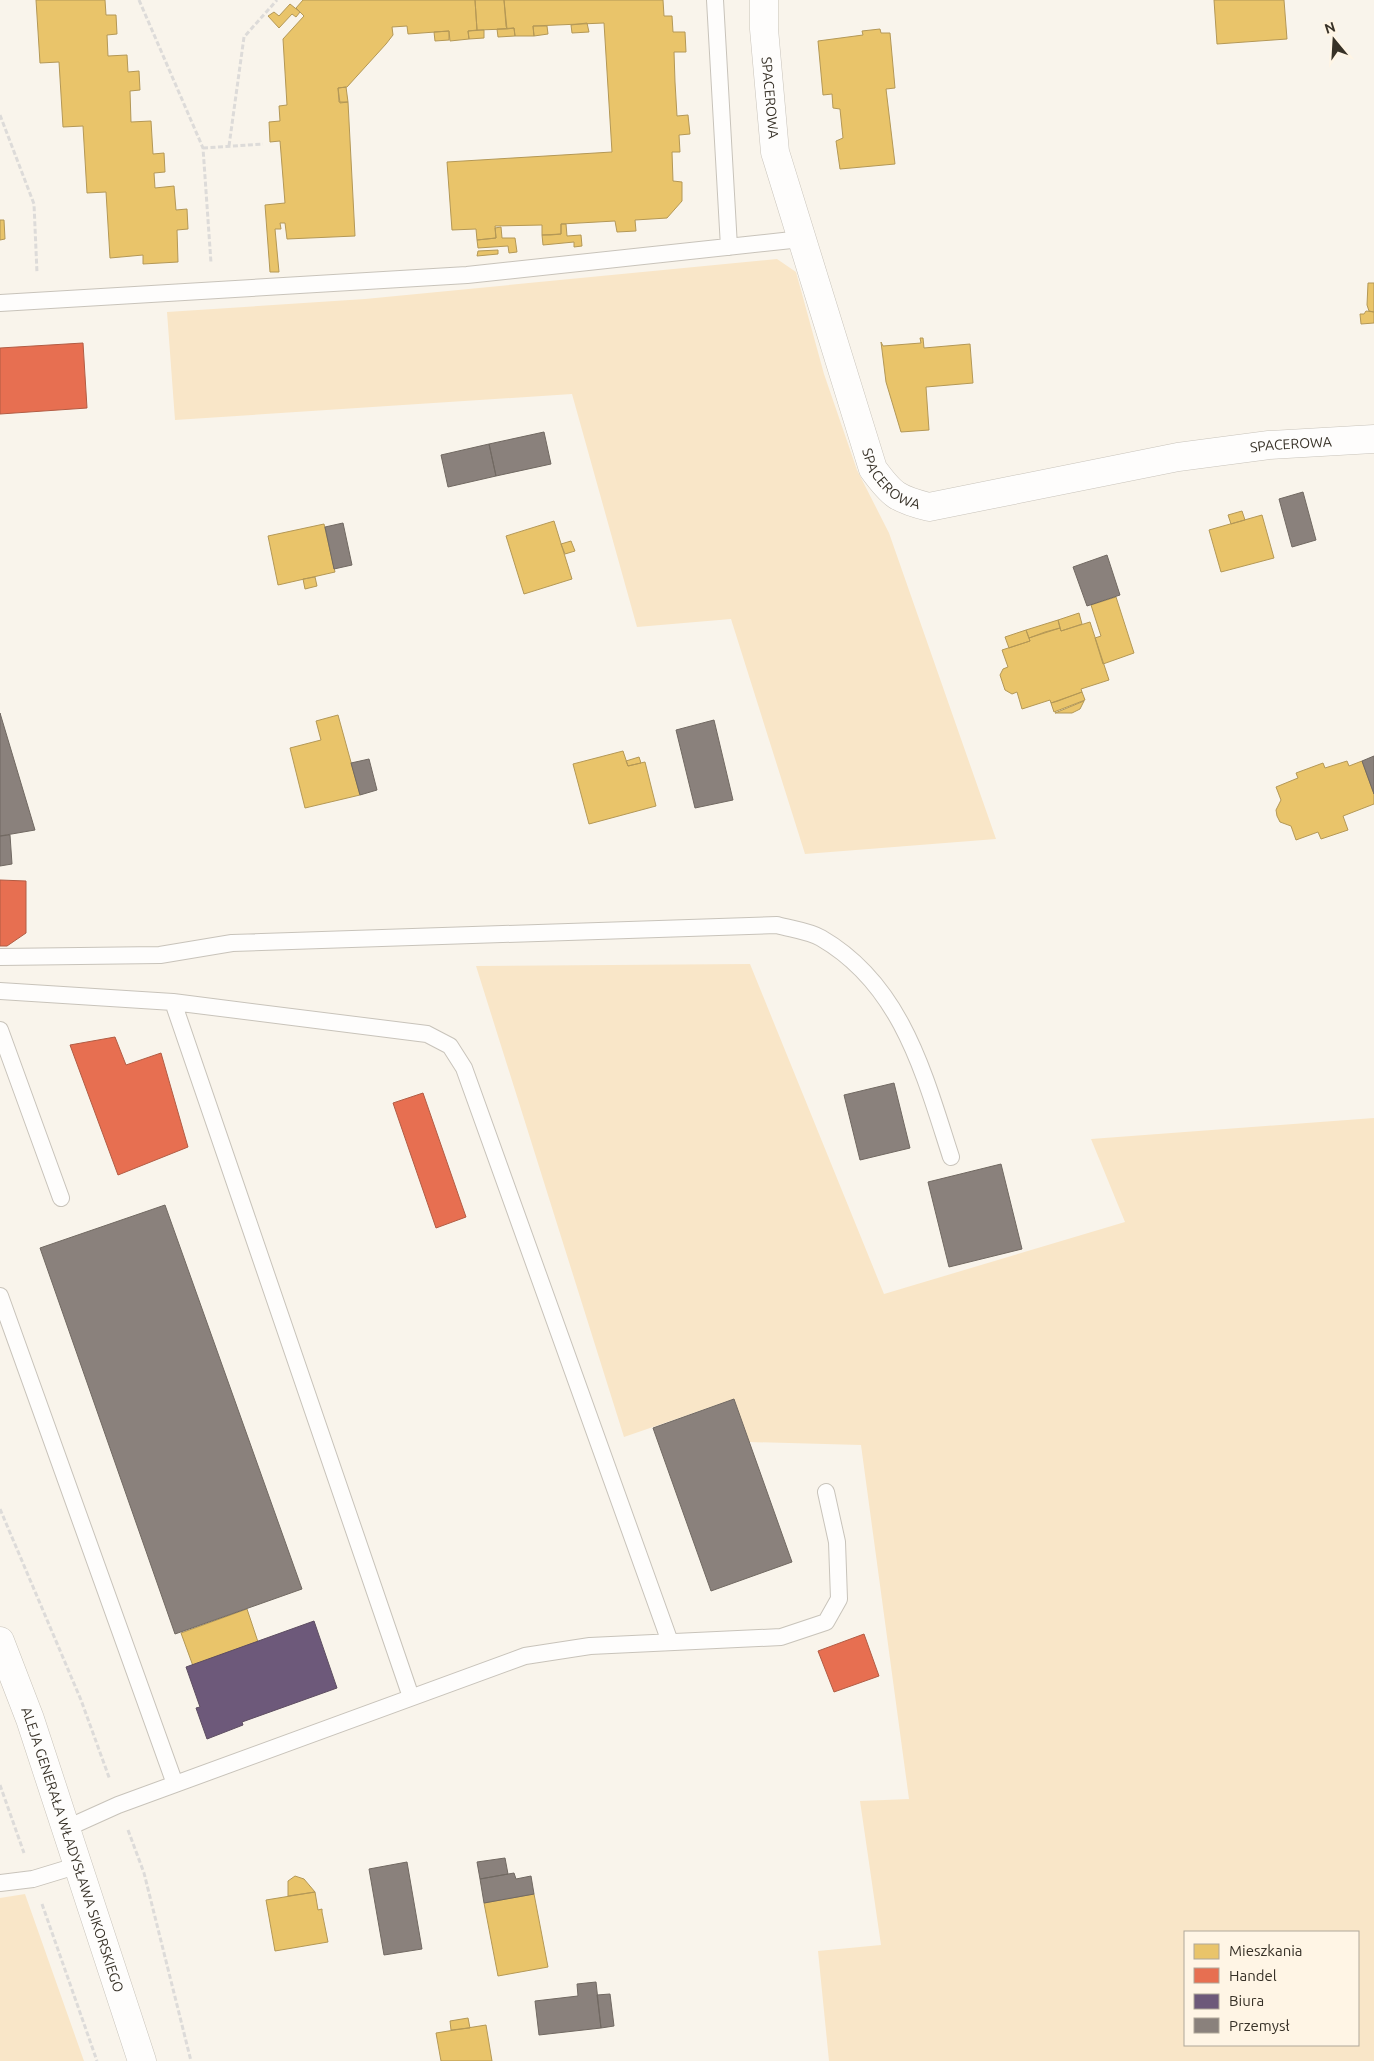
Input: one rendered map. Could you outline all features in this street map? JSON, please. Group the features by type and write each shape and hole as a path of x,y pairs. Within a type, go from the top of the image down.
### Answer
{"street":[{"name":"SPACEROWA","path":"764,0 768,74 776,152 801,239 874,469 886,488 903,501 929,507 1178,457 1270,445 1374,439"},
{"name":"ALEJA GENERAŁA WŁADYSŁAWA SIKORSKIEGO","path":"0,1641 30,1719 67,1828 142,2061"}],"lane":[{"path":"715,0 729,248"},
{"path":"0,303 467,275 801,239"},
{"path":"0,956 160,955 232,943 778,925 820,938 862,968 892,1004 924,1072 951,1157"},
{"path":"0,991 173,1002 427,1034 450,1046 464,1068 670,1642"},
{"path":"173,1002 411,1697"},
{"path":"0,1030 61,1198"},
{"path":"0,1296 175,1784"},
{"path":"67,1828 118,1805 525,1656 590,1646 781,1637 826,1622 839,1599 837,1542 826,1492"},
{"path":"0,1883 33,1879 79,1865"}],"path":[{"path":"139,0 203,148 213,291"},
{"path":"229,146 244,37 277,0"},
{"path":"0,115 34,204 38,301"},
{"path":"203,148 263,144"},
{"path":"0,1509 82,1700 118,1805 144,1873 191,2061"},
{"path":"0,1785 97,2061"}],"shaded area":[{"path":"777,259 796,272 824,374 857,470 889,533 996,839 805,854 731,619 637,627 572,394 175,420 167,312 365,299"},
{"path":"750,964 884,1294 1125,1222 1091,1139 1374,1118 1374,2061 829,2061 818,1951 881,1945 860,1801 909,1799 861,1445 749,1442 734,1399 624,1437 476,966"},
{"path":"25,1894 84,2061 0,2061 0,1898"}],"building: Mieszkania":[{"path":"36,0 105,0 106,15 116,15 117,34 107,35 108,56 127,55 128,72 139,71 140,90 130,91 131,122 151,121 153,154 164,153 165,172 154,173 155,188 174,186 176,210 187,209 188,229 177,230 178,262 143,264 143,255 110,258 106,192 87,193 83,126 63,127 59,62 40,63"},
{"path":"303,0 475,0 477,30 468,31 469,39 450,41 449,31 408,34 407,26 392,27 393,35 386,44 347,87 338,88 339,102 348,102 355,236 287,239 285,223 280,223 281,229 275,229 279,272 270,272 265,205 285,203 280,141 270,142 269,122 280,121 279,106 287,105 283,39 304,16 296,8"},
{"path":"475,0 504,0 507,29 477,30"},
{"path":"504,0 663,0 664,16 672,16 673,32 685,32 686,52 674,52 675,82 677,116 688,115 690,134 679,135 680,152 672,152 673,181 682,182 682,201 667,218 635,220 636,231 617,232 615,221 561,224 561,234 551,235 542,235 542,225 495,226 496,238 477,240 476,229 452,230 447,162 612,152 604,23 533,26 534,36 515,36 514,28 507,29 506,26"},
{"path":"1214,0 1284,0 1287,39 1217,44"},
{"path":"290,4 300,12 296,17 292,14 279,28 268,16 274,12 279,16"},
{"path":"587,23 589,32 572,33 571,25"},
{"path":"533,26 547,26 548,34 534,36"},
{"path":"514,28 515,36 498,37 497,29"},
{"path":"880,29 881,33 890,33 895,88 886,89 895,164 840,169 836,141 843,138 840,109 833,108 832,94 823,95 818,41 863,35 862,31"},
{"path":"484,30 484,38 469,39 468,31"},
{"path":"449,31 449,40 435,41 434,32"},
{"path":"346,87 348,102 340,103 338,88"},
{"path":"0,220 4,220 5,239 0,240"},
{"path":"561,224 566,224 567,236 581,235 582,246 574,247 574,242 543,245 542,235 561,234"},
{"path":"501,227 502,238 515,238 517,252 509,253 508,246 478,248 477,240 496,238 495,228"},
{"path":"498,250 498,254 477,256 478,251"},
{"path":"1368,283 1374,283 1374,312 1369,311 1367,305"},
{"path":"1366,311 1374,312 1374,323 1361,324 1360,314 1364,314"},
{"path":"920,338 923,338 924,348 970,344 973,383 926,387 929,430 901,432 886,382 881,342 883,346 921,343"},
{"path":"1242,511 1245,520 1231,524 1228,515"},
{"path":"1262,515 1274,558 1221,572 1209,530"},
{"path":"554,521 572,579 524,594 506,536"},
{"path":"324,524 335,572 278,585 268,536"},
{"path":"571,541 575,551 565,554 561,544"},
{"path":"315,577 317,586 305,589 303,579"},
{"path":"1116,597 1134,653 1103,664 1095,638 1101,636 1091,605"},
{"path":"1079,613 1082,624 1061,631 1058,620"},
{"path":"1058,620 1060,628 1029,638 1026,630"},
{"path":"1090,622 1109,680 1081,689 1082,692 1058,701 1051,703 1050,700 1022,709 1017,692 1012,694 1005,690 1000,675 1003,669 1008,667 1002,650 1030,641 1029,638 1045,632 1060,628 1061,631"},
{"path":"1026,630 1030,641 1009,648 1005,637"},
{"path":"1082,692 1085,700 1054,712 1051,703"},
{"path":"1084,701 1080,709 1072,713 1055,713"},
{"path":"338,715 360,795 305,808 290,748 321,740 316,721"},
{"path":"623,751 628,766 645,762 656,806 589,824 573,764"},
{"path":"639,757 641,763 628,766 626,761"},
{"path":"1347,761 1349,766 1362,761 1374,794 1374,804 1343,816 1348,830 1321,839 1318,832 1296,840 1291,826 1280,822 1277,816 1276,810 1281,800 1276,787 1298,778 1296,773 1323,763 1325,768"},
{"path":"247,1609 258,1642 193,1666 181,1633"},
{"path":"295,1876 304,1879 315,1892 288,1896 288,1881"},
{"path":"315,1892 318,1910 322,1909 328,1942 275,1951 266,1900"},
{"path":"534,1894 548,1967 498,1976 484,1903"},
{"path":"468,2018 470,2028 451,2030 450,2021"},
{"path":"486,2025 492,2061 441,2061 436,2033"}],"building: Handel":[{"path":"83,343 87,408 0,414 0,348"},
{"path":"0,880 26,881 26,933 7,946 0,946"},
{"path":"115,1037 126,1065 161,1053 188,1147 118,1175 70,1045"},
{"path":"423,1093 466,1217 436,1228 393,1103"},
{"path":"864,1634 879,1676 834,1692 818,1651"}],"building: Biura":[{"path":"314,1621 337,1688 242,1722 243,1725 207,1739 196,1708 200,1707 186,1667"}],"building: Przemysł":[{"path":"544,432 551,464 496,476 489,444"},
{"path":"489,444 496,476 448,487 441,455"},
{"path":"1303,492 1316,540 1292,547 1279,499"},
{"path":"343,523 352,565 334,569 325,527"},
{"path":"1107,555 1120,595 1087,606 1073,567"},
{"path":"0,713 35,830 0,836"},
{"path":"714,720 733,800 695,808 676,730"},
{"path":"1374,756 1374,794 1362,761"},
{"path":"369,759 377,790 360,795 351,763"},
{"path":"10,835 12,864 0,866 0,836"},
{"path":"894,1083 910,1148 860,1160 844,1095"},
{"path":"1001,1164 1022,1249 949,1267 928,1182"},
{"path":"165,1205 302,1589 175,1634 40,1248"},
{"path":"734,1399 792,1562 711,1591 653,1428"},
{"path":"505,1858 508,1874 480,1879 477,1862"},
{"path":"407,1862 422,1949 384,1955 369,1869"},
{"path":"514,1873 516,1879 531,1876 534,1894 484,1903 480,1879"},
{"path":"596,1982 601,2028 539,2035 535,2001 578,1996 577,1984"},
{"path":"610,1994 614,2026 601,2028 597,1995"}]}
